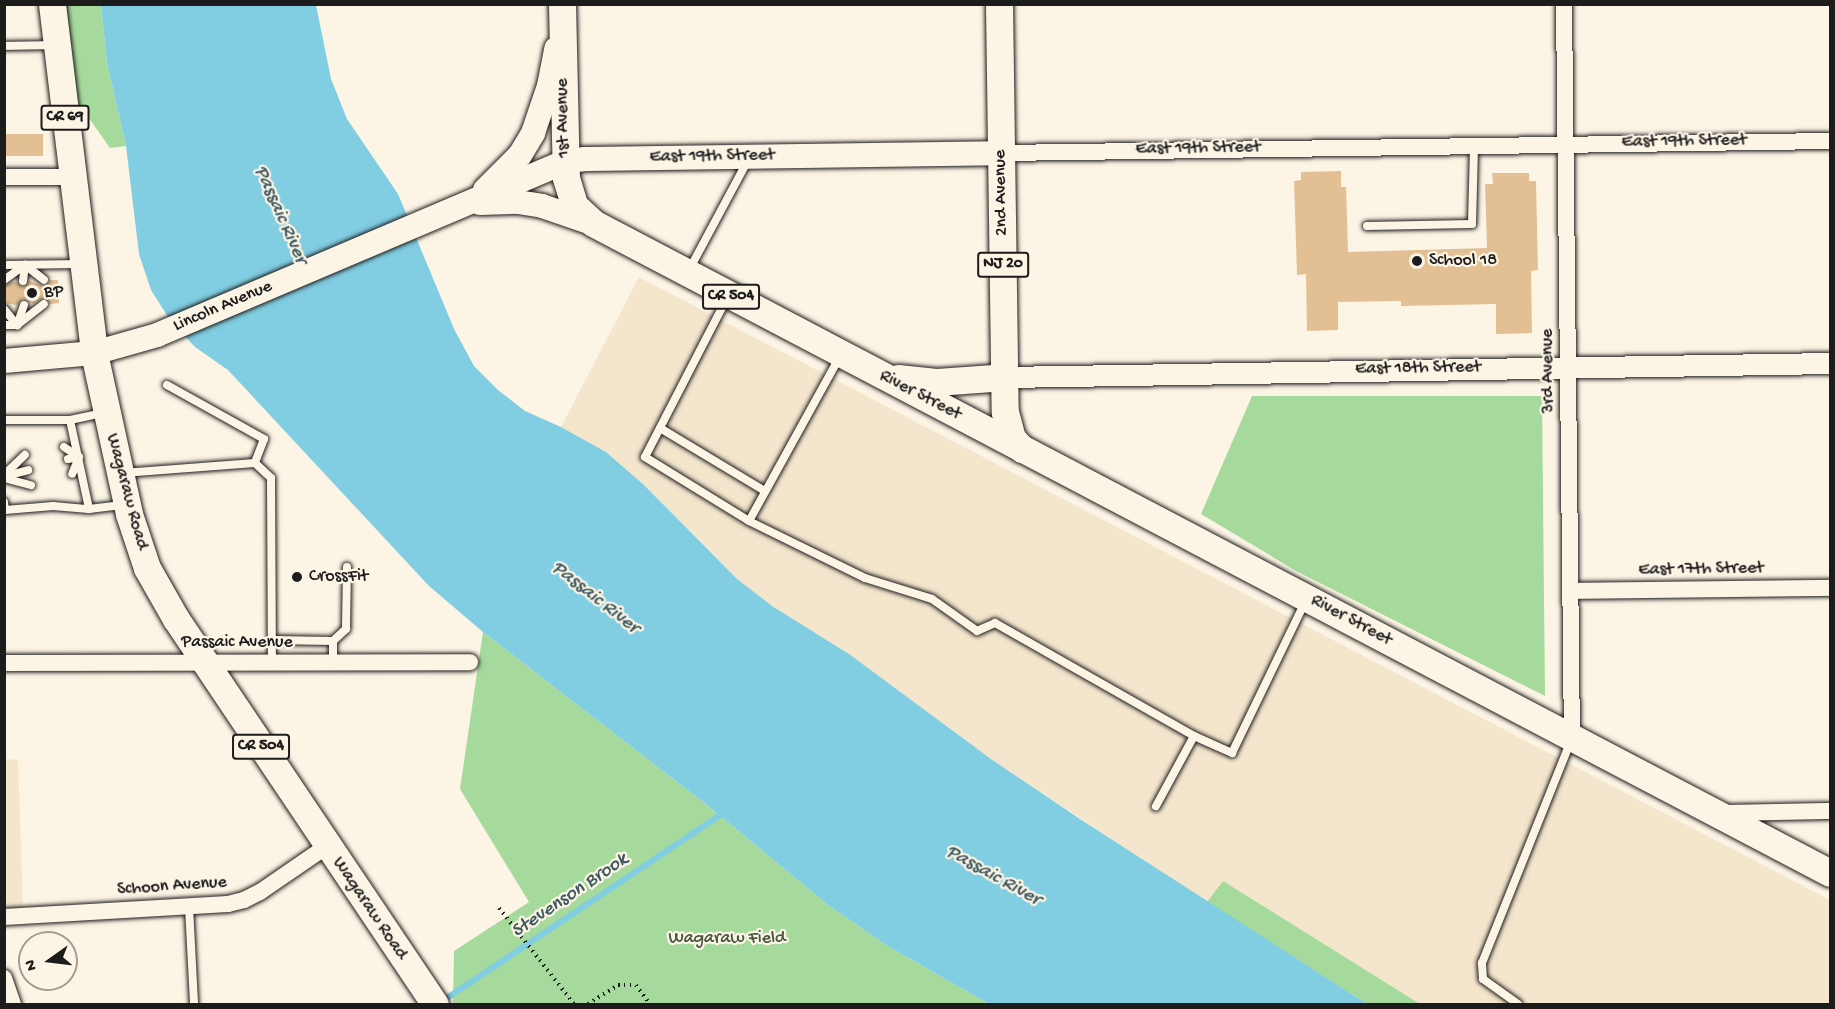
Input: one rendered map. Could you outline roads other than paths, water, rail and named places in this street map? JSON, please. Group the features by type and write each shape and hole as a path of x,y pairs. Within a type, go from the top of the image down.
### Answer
{"main road":[{"name":"Wagaraw Road","path":"52,4 71,177 94,353 127,505 147,568 205,663 435,1005"},
{"name":"1st Avenue","path":"562,4 565,162 569,192 574,204 592,223"},
{"name":"CR 504","path":"466,204 506,171 533,133 549,86 562,4"},
{"name":"2nd Avenue","path":"999,4 1007,427 1012,438 1022,449"},
{"name":"East 19th Street","path":"466,204 565,162 584,159 1002,153"},
{"name":"River Street","path":"466,204 518,202 559,211 592,223 1830,873"},
{"name":"Lincoln Avenue","path":"4,361 94,353 157,335 466,204"},
{"name":"River Street","path":"871,370 916,381 969,381 1005,377"}],"street":[{"name":"3rd Avenue","path":"1564,4 1572,738"},
{"name":"East 19th Street","path":"1002,153 1830,141"},
{"path":"4,177 71,177"},
{"name":"East 18th Street","path":"1005,377 1830,363"},
{"name":"East 17th Street","path":"1571,591 1830,588"},
{"name":"Passaic Avenue","path":"4,663 470,662"},
{"path":"1715,813 1830,811"},
{"name":"Schoon Avenue","path":"4,917 189,907 244,900 327,846"},
{"path":"4,978 13,1005"}],"lane":[{"path":"4,46 57,44"},
{"path":"1367,226 1472,224 1474,145"},
{"path":"687,273 750,157"},
{"path":"4,265 82,264"},
{"path":"4,280 25,265"},
{"path":"25,265 44,280"},
{"path":"23,281 25,265"},
{"path":"728,295 645,457 749,520 865,578 932,599 977,631 995,623 1194,736 1232,753 1307,598"},
{"path":"4,325 17,325 44,304"},
{"path":"17,325 24,305"},
{"path":"4,309 17,325"},
{"path":"749,520 841,355"},
{"path":"167,385 264,439 255,463"},
{"path":"4,420 70,420 105,412"},
{"path":"70,420 89,509"},
{"path":"660,428 765,491"},
{"path":"64,447 79,457"},
{"path":"4,476 25,455"},
{"path":"68,459 79,457"},
{"path":"72,474 79,457"},
{"path":"120,473 255,463 271,478 273,663"},
{"path":"4,476 28,470"},
{"path":"4,476 31,485"},
{"path":"4,502 5,510 53,506 89,509 127,505"},
{"path":"333,662 333,642 346,629 346,567"},
{"path":"272,640 333,642"},
{"path":"1156,806 1194,736"},
{"path":"1518,1005 1483,979 1482,963 1572,738"},
{"path":"189,907 194,1005"}],"water":[{"name":"Passaic River","path":"101,5 316,5 331,79 347,119 398,194 454,329 474,366 498,390 525,411 561,427 606,452 644,485 737,579 772,606 849,654 991,759 1080,819 1367,1004 989,1004 886,945 827,904 707,805 483,632 429,586 228,370 195,347 170,320 151,290 139,254 126,146 107,63"}],"waterway":[{"name":"Stevenson Brook","path":"441,1002 720,815"}],"place":[{"name":"School 18","path":"1417,261"},
{"name":"BP","path":"32,293"},
{"name":"CrossFit","path":"297,577"}],"park label":[{"name":"Wagaraw Field","path":"727,939"}]}
